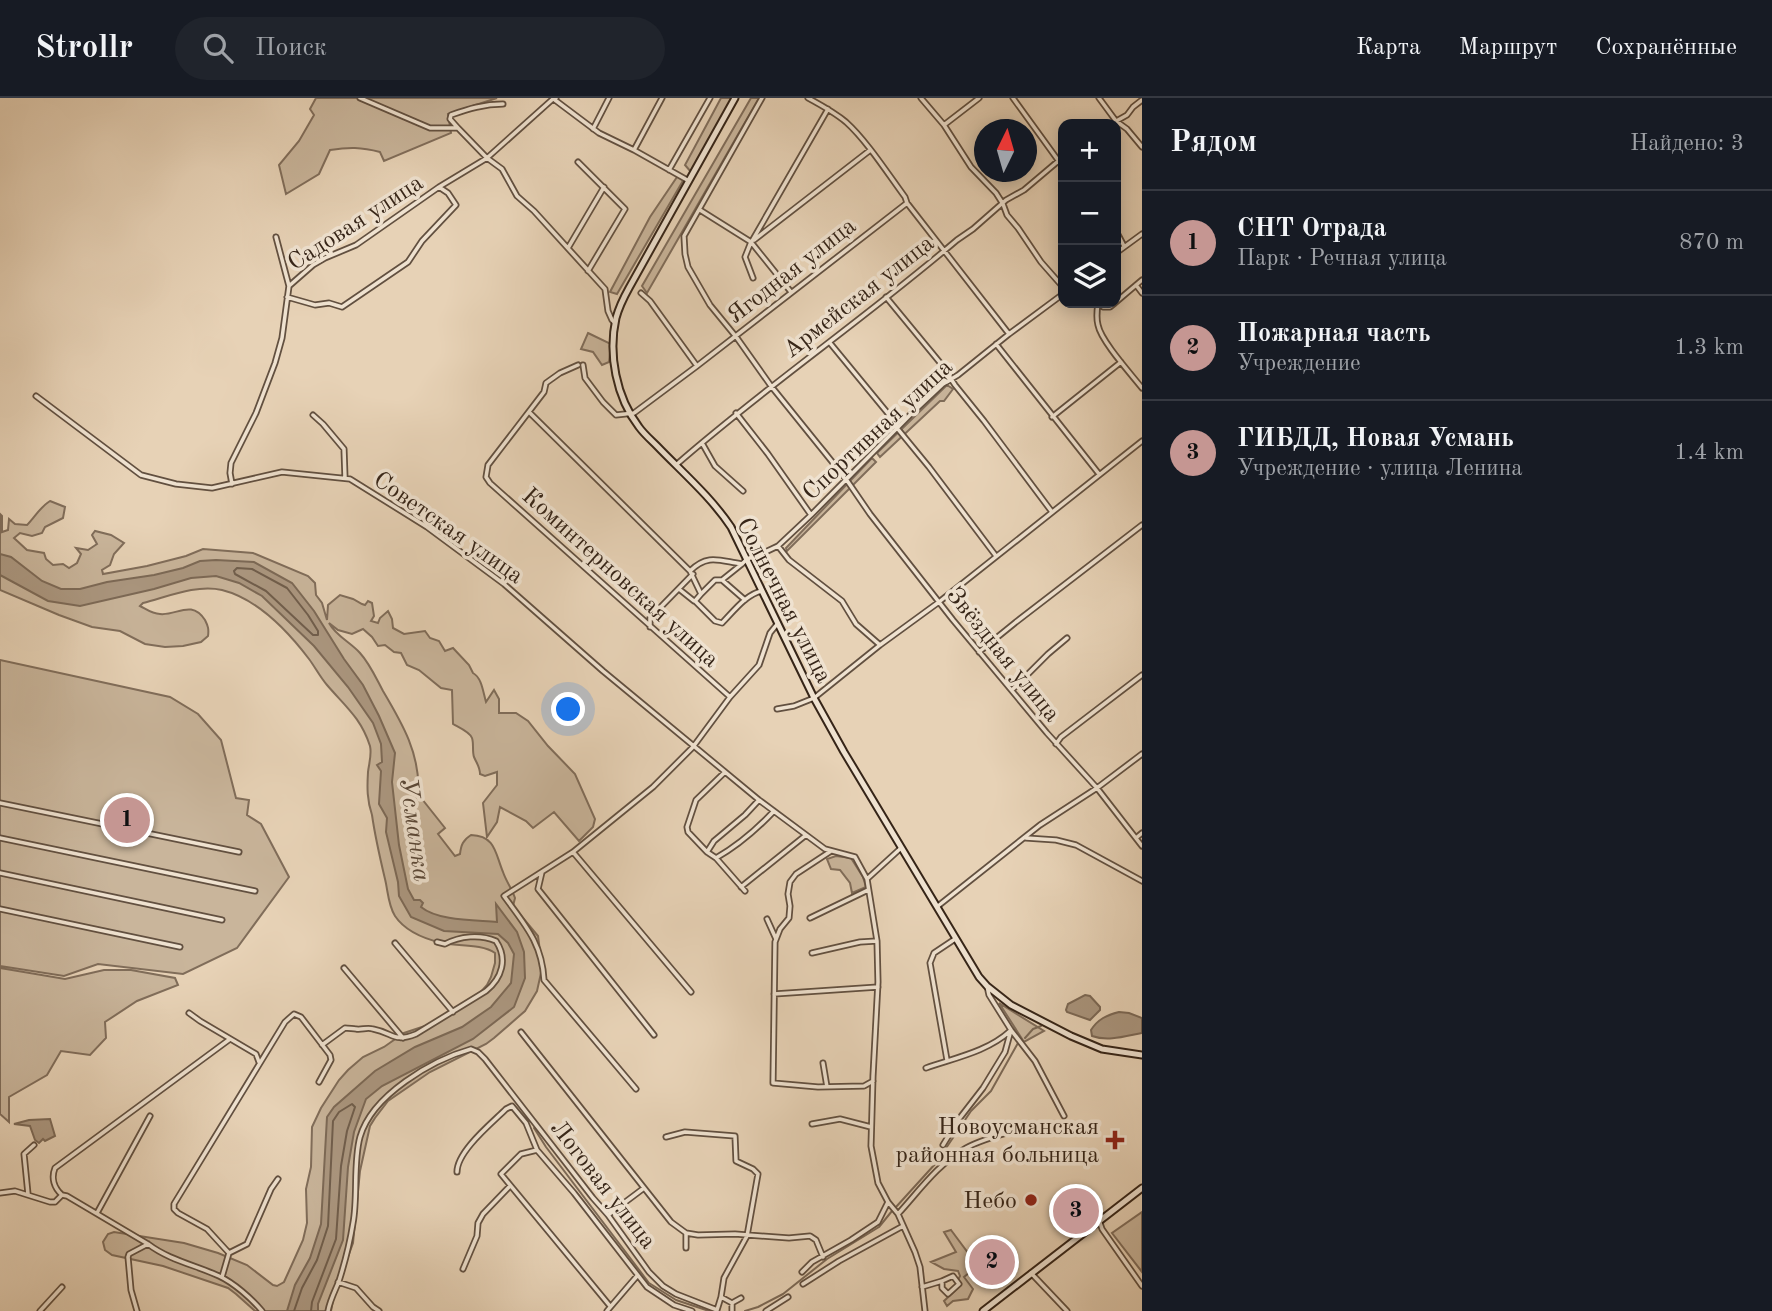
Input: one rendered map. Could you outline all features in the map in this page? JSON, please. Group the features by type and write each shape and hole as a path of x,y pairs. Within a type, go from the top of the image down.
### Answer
{"street":[{"path":"360,98 430,128 458,128"},
{"path":"555,98 599,133 689,181"},
{"name":"Садовая улица","path":"289,286 313,265 356,246 439,187 487,158 555,98"},
{"path":"593,129 609,98"},
{"path":"634,150 662,98"},
{"path":"669,170 710,98"},
{"name":"Солнечная улица","path":"735,98 618,311 613,344 619,388 639,427 719,510 736,536 745,561 844,752 968,961 987,986 1001,999 1083,1042 1108,1051 1142,1055"},
{"name":"Звёздная улица","path":"762,98 684,236 688,267 710,305 771,387 846,479 939,602 1056,744 1097,788 1142,846"},
{"path":"808,98 846,123 1009,334"},
{"path":"921,98 944,125 971,167 1003,204 1007,215 1058,281"},
{"path":"944,125 979,98"},
{"path":"1013,98 1058,161"},
{"path":"1099,98 1112,119"},
{"path":"1120,119 1142,100"},
{"path":"503,104 471,107 451,115 450,119 487,158 502,169 517,195 605,289 608,311 615,323"},
{"path":"754,278 745,257 752,241 828,109"},
{"path":"1121,124 1142,147"},
{"path":"752,241 869,151"},
{"name":"Армейская улица","path":"676,466 736,414 830,343 1003,204 1024,191 1058,161"},
{"path":"578,162 625,209 588,271"},
{"name":"Садовая улица","path":"286,297 315,305 329,303 342,307 408,262 422,241 456,205 448,193 439,187"},
{"path":"568,248 604,187"},
{"name":"Ягодная улица","path":"631,414 907,203"},
{"path":"699,211 752,241 791,292"},
{"path":"1121,249 1142,233"},
{"name":"Садовая улица","path":"232,484 231,463 256,413 282,338 289,286 276,237"},
{"path":"1121,240 1124,246"},
{"path":"1121,297 1142,280"},
{"path":"1136,285 1142,293"},
{"path":"641,293 650,301 697,366"},
{"path":"886,297 942,365 1052,512"},
{"name":"Спортивная улица","path":"695,601 715,580 722,580 745,561 778,545 950,379 1058,298"},
{"path":"1098,308 1100,332 1142,388"},
{"path":"830,343 996,556"},
{"path":"996,344 1099,475"},
{"path":"1052,417 1121,362"},
{"path":"631,414 616,415 585,378 581,365 560,373 546,383 544,392 529,412 692,573 702,594"},
{"name":"Советская улица","path":"36,396 141,475 176,484 212,488 282,472 350,479 427,527 504,584 603,671 759,800 825,849 855,857 867,879"},
{"name":"Коминтерновская улица","path":"529,412 488,465 486,477 490,483 730,697"},
{"path":"736,414 811,515"},
{"path":"313,415 344,449 345,478"},
{"path":"777,709 814,698 1142,441"},
{"path":"702,443 715,466 743,491"},
{"path":"979,652 1142,525"},
{"path":"778,545 789,560 842,601 856,624 880,645"},
{"path":"650,627 650,618 679,589 698,563 705,560 745,561"},
{"path":"722,580 745,600"},
{"path":"679,589 715,621 722,623 745,600 755,592 762,591"},
{"path":"636,1089 544,980 535,940 504,896 573,852 653,787 693,747 730,697 759,665 769,634 778,623"},
{"path":"1012,690 1041,660 1067,639"},
{"path":"1056,744 1061,737 1142,675"},
{"path":"936,907 1040,825 1097,788 1142,754"},
{"path":"725,772 696,800 687,827 688,832 704,850 716,858 743,889 806,835"},
{"path":"707,852 715,841 746,815 759,800"},
{"path":"0,803 239,852"},
{"path":"716,858 731,849 774,811"},
{"path":"1136,838 1142,834"},
{"path":"0,838 255,891"},
{"path":"1024,838 1056,840 1076,845 1142,881"},
{"path":"901,848 867,879 877,941 878,986 871,1146 878,1183 898,1214 920,1267 925,1311"},
{"path":"831,851 796,874 790,882 789,918 780,929 775,943 773,1083 827,1087 864,1086 873,1081"},
{"path":"573,852 691,992"},
{"path":"543,870 538,889 654,1035"},
{"path":"0,873 222,920"},
{"path":"810,918 868,890"},
{"path":"0,909 180,947"},
{"path":"767,919 776,939"},
{"path":"771,929 780,929"},
{"path":"322,1045 349,1027 359,1030 372,1028 392,1037 402,1038 416,1034 495,984 500,976 502,954 496,941 465,937 445,944 437,942"},
{"path":"947,1060 930,962 934,953 955,939"},
{"path":"812,953 860,942 877,941"},
{"path":"395,943 453,1012"},
{"path":"344,968 402,1038"},
{"path":"774,994 878,986"},
{"name":"Солнечная улица","path":"987,986 989,995 1011,1030 1035,1060 1064,1116"},
{"path":"189,1013 256,1054 259,1064"},
{"path":"229,1253 207,1229 178,1213 174,1204 285,1022 294,1014 301,1017 330,1055 331,1060 319,1082"},
{"path":"926,1068 974,1052 1011,1030"},
{"path":"943,1145 1005,1052 1011,1030"},
{"name":"Логовая улица","path":"521,1032 671,1222 686,1233 698,1235 735,1234 789,1238 810,1236 816,1240 823,1256"},
{"path":"230,1039 53,1172 56,1189 62,1195 97,1213 160,1253 222,1277 254,1301 262,1311"},
{"name":"Логовая улица","path":"338,1282 354,1220 360,1138 372,1113 388,1095 429,1067 471,1049 485,1059 608,1215 649,1272 663,1286 717,1310 722,1297"},
{"path":"823,1063 827,1087"},
{"path":"864,1086 872,1090"},
{"path":"457,1172 456,1168 463,1155 477,1138 506,1108 512,1106 526,1124 537,1150 574,1193 637,1276 647,1287 674,1305 692,1311"},
{"path":"97,1213 150,1116"},
{"path":"812,1124 839,1119 872,1127"},
{"path":"898,1214 944,1163 964,1149 1035,1125"},
{"path":"666,1137 685,1132 735,1136 736,1161 758,1174 747,1236 723,1278 722,1297 732,1303"},
{"path":"28,1194 23,1154 34,1145"},
{"path":"537,1150 521,1154 501,1174 510,1186 609,1309 637,1276"},
{"path":"222,1277 229,1253 247,1244 278,1179"},
{"path":"463,1269 483,1214 510,1186"},
{"path":"608,1215 645,1188"},
{"path":"983,1311 1142,1188"},
{"path":"0,1193 15,1191 50,1202 55,1202 62,1195"},
{"path":"802,1272 812,1262 878,1222 888,1202"},
{"path":"1099,1220 1102,1229 1142,1286"},
{"path":"803,1284 903,1226"},
{"path":"686,1233 686,1248"},
{"path":"137,1311 131,1290 128,1257 149,1244"},
{"path":"1031,1273 1067,1311"},
{"path":"922,1287 953,1276 959,1284 948,1294 942,1289 942,1281"},
{"path":"328,1311 338,1282 356,1288 379,1311"},
{"path":"40,1311 62,1287"},
{"path":"766,1311 788,1297"},
{"path":"732,1303 741,1298"},
{"path":"732,1303 732,1310"}],"shaded area":[{"path":"316,98 497,98 448,114 451,133 384,161 380,152 373,150 330,150 319,174 286,194 279,165 299,141 314,115 310,109"},
{"path":"721,98 732,98 691,172 685,165"},
{"path":"751,98 759,98 647,293 642,286"},
{"path":"679,174 684,179 617,294 610,292 650,217"},
{"path":"588,333 611,344 609,362 602,365 593,352 581,349"},
{"path":"947,385 953,389 944,401 940,401 880,457 877,453"},
{"path":"872,458 876,462 787,551 786,548"},
{"path":"50,501 65,507 63,518 45,527 42,533 32,536 20,533 14,538 27,550 44,553 53,565 63,564 69,568 77,563 81,554 76,548 88,550 97,544 92,535 95,531 111,535 124,543 114,554 110,565 102,570 103,574 147,566 203,549 253,553 308,576 315,583 316,595 322,603 327,620 328,605 340,595 365,605 368,601 372,603 374,616 371,621 378,623 388,611 393,628 404,634 425,631 430,638 439,641 445,651 453,648 469,665 480,682 486,702 494,690 499,699 499,713 516,713 528,721 575,774 595,819 593,827 579,841 554,812 533,828 526,821 500,807 497,822 487,837 483,803 497,785 497,772 485,776 480,774 473,755 471,736 453,724 452,690 441,688 419,670 407,665 401,653 394,652 385,645 378,646 363,629 352,634 338,630 329,623 335,632 364,657 397,715 413,753 418,794 445,828 438,834 455,856 460,854 463,843 471,835 490,842 515,898 513,906 538,936 541,973 537,991 525,1011 486,1044 430,1072 388,1101 370,1126 360,1171 353,1243 331,1311 255,1311 228,1288 163,1266 112,1255 105,1250 103,1242 108,1234 114,1232 184,1243 247,1265 273,1285 284,1282 303,1240 307,1223 306,1189 311,1167 312,1127 321,1108 339,1080 363,1057 404,1033 431,1024 479,994 491,977 495,953 484,948 429,939 410,930 395,916 368,799 371,753 366,736 357,720 324,682 300,648 260,608 235,594 212,589 182,592 143,603 140,606 154,613 194,610 205,620 208,636 201,642 165,647 145,644 120,631 92,627 0,590 0,514 2,532 8,530 9,519 15,524 27,525"},
{"path":"0,660 170,697 198,714 221,740 236,798 249,800 247,815 261,824 289,877 237,948 183,974 98,964 64,976 0,966"},
{"path":"836,856 851,858 866,887 852,893 850,883 840,870 831,869 827,859"},
{"path":"0,968 65,979 104,970 131,970 175,978 178,985 137,1001 105,1022 106,1038 90,1055 61,1051 47,1075 9,1097 9,1122 0,1114"},
{"path":"999,1003 1044,1031 1024,1042"},
{"path":"1142,1212 1142,1272 1112,1233"},
{"path":"951,1230 986,1277 981,1280 969,1273 964,1277 973,1289 968,1299 953,1301 947,1306 944,1301 961,1285 958,1280 960,1276 958,1271 944,1269 931,1262 956,1252 944,1232"}],"water":[{"name":"Усманка","path":"0,554 11,557 42,581 61,589 80,589 154,575 200,561 216,560 254,562 292,583 363,685 395,753 392,782 399,845 408,889 414,900 420,900 423,903 421,907 437,915 497,922 496,904 517,932 524,952 525,978 514,1007 473,1039 382,1086 366,1099 354,1132 348,1167 343,1240 318,1304 318,1311 287,1311 295,1285 310,1258 321,1224 327,1117 334,1107 375,1071 415,1047 462,1027 491,1007 511,983 514,954 508,943 498,934 444,931 411,917 399,896 386,832 387,818 379,804 381,771 377,765 382,762 381,744 373,723 314,646 262,596 239,583 216,576 191,578 80,606 48,601 0,575"},
{"path":"1085,995 1090,996 1100,1007 1090,1020 1066,1010 1068,1004"},
{"path":"1119,1012 1142,1018 1142,1033 1111,1038 1092,1036 1091,1030 1097,1023"},
{"path":"50,1119 55,1136 39,1143 35,1140 30,1126 14,1124 29,1120"}],"waterway":[{"path":"1025,1038 1033,1029 1041,1026"},
{"path":"896,1207 936,1163 971,1111 991,1091 1018,1043"},
{"path":"534,1128 649,1283 676,1300 709,1311"},
{"path":"745,1311 783,1294 827,1259 879,1227 892,1211"}],"place":[{"name":"СНТ Отрада","path":"127,820"},
{"name":"Новоусманская районная больница","path":"1115,1140"},
{"name":"Небо","path":"1031,1200"},
{"name":"ГИБДД, Новая Усмань","path":"1076,1211"},
{"name":"Пожарная часть","path":"992,1262"}]}
